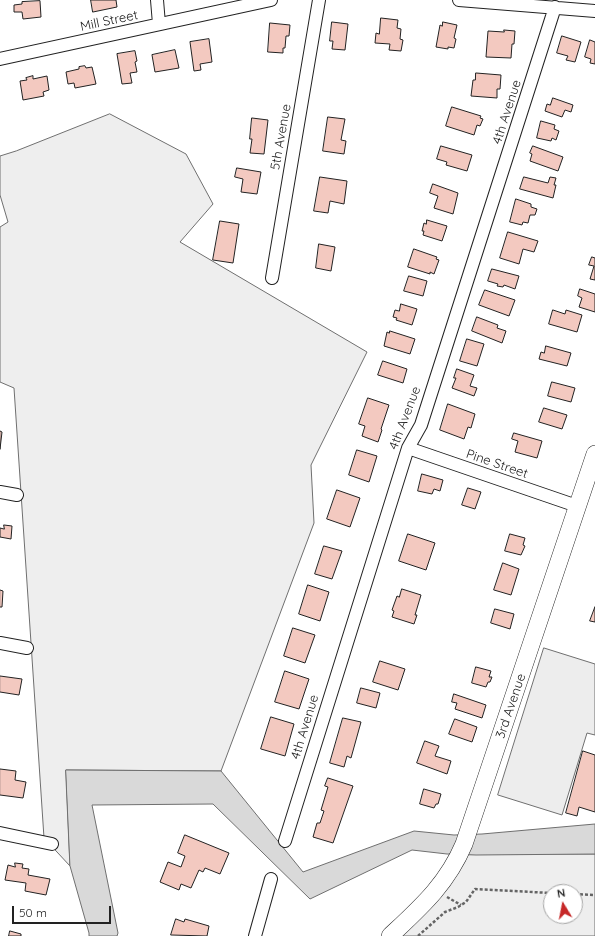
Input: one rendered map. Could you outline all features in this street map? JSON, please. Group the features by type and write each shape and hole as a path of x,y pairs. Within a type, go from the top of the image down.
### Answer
{"main road":[{"name":"3rd Avenue","path":"390,936 422,906 440,886 459,855 595,454"}],"street":[{"path":"157,0 159,24"},
{"name":"Mill Street","path":"0,59 271,0"},
{"name":"5th Avenue","path":"272,278 319,0"},
{"path":"465,0 595,11"},
{"name":"4th Avenue","path":"285,841 408,448 420,425 555,8"},
{"name":"Pine Street","path":"408,448 577,506"},
{"path":"0,492 17,495"},
{"path":"0,643 27,648"},
{"path":"0,832 52,844"},
{"path":"254,936 270,879"}],"path":[{"path":"418,936 445,912 466,902 476,889 543,893"},
{"path":"583,894 595,895"}],"shaded area":[{"path":"110,114 186,154 213,204 180,242 367,352 311,465 314,523 221,771 66,770 70,866 44,838 14,388 0,382 0,227 8,222 0,195 0,156"},
{"path":"544,648 595,664 595,735 587,733 562,815 498,795"},
{"path":"66,770 221,771 303,872 414,831 454,835 482,834 595,824 595,854 476,855 447,854 412,850 310,899 213,804 92,805 118,933 117,936 89,936 70,866"},
{"path":"595,854 595,936 390,936 459,855"}],"building":[{"path":"91,0 116,0 117,7 93,12"},
{"path":"40,1 41,17 23,19 22,12 14,12 14,5 22,4 22,2"},
{"path":"381,18 398,20 397,28 401,29 400,39 403,40 401,51 389,50 390,44 375,43 376,33 379,34"},
{"path":"332,22 348,24 345,50 332,49 333,41 330,41"},
{"path":"443,22 457,25 454,38 456,39 454,48 448,47 448,49 436,47 440,25 442,26"},
{"path":"270,23 290,25 289,36 286,36 283,53 268,52"},
{"path":"504,30 515,31 511,58 486,57 488,31 504,32"},
{"path":"562,36 581,42 575,62 566,60 568,56 557,53"},
{"path":"209,39 212,62 200,64 201,70 194,71 190,42"},
{"path":"590,40 595,42 595,64 590,63 591,59 585,57"},
{"path":"175,50 179,68 155,72 152,55"},
{"path":"135,51 137,72 130,73 132,83 122,84 117,54"},
{"path":"85,66 86,68 92,67 96,84 75,88 74,83 68,84 66,72"},
{"path":"476,73 501,75 500,89 497,89 497,98 471,96 473,80 475,80"},
{"path":"33,76 33,79 47,76 49,90 43,92 44,96 23,100 20,81 27,80 26,78"},
{"path":"553,98 573,105 571,112 565,110 562,117 545,111 547,104 550,105"},
{"path":"452,107 481,116 480,118 483,119 480,126 477,125 474,135 446,126"},
{"path":"328,117 345,119 341,140 346,141 344,154 323,151"},
{"path":"252,118 268,120 264,154 250,153"},
{"path":"541,121 555,125 554,129 559,131 556,140 552,138 551,141 537,138"},
{"path":"441,146 472,155 467,171 446,165 447,162 437,159"},
{"path":"533,146 563,157 558,171 530,161 532,154 530,153"},
{"path":"237,168 261,172 257,194 241,192 243,179 235,177"},
{"path":"320,177 347,181 344,204 330,201 328,213 314,211"},
{"path":"524,177 548,183 550,177 556,178 553,198 520,189"},
{"path":"433,184 458,193 453,214 434,208 438,196 430,193"},
{"path":"516,199 531,204 531,207 537,209 535,215 530,215 528,223 523,222 522,225 510,222"},
{"path":"427,220 447,226 442,241 423,235 424,231 422,231 424,223 426,224"},
{"path":"220,221 239,224 233,263 213,260"},
{"path":"508,232 538,241 534,252 523,249 519,264 500,258"},
{"path":"319,244 335,247 331,271 316,268"},
{"path":"414,249 437,257 436,259 439,260 434,274 408,267"},
{"path":"592,257 595,258 595,280 590,279 594,266 589,265"},
{"path":"492,269 519,276 515,289 504,285 503,287 497,286 498,284 488,281"},
{"path":"409,276 427,281 423,296 404,291"},
{"path":"580,289 595,294 595,312 579,307 582,298 578,296"},
{"path":"485,290 515,300 509,316 479,305"},
{"path":"401,304 417,309 412,325 396,320 397,318 393,317 395,310 399,311"},
{"path":"553,310 565,314 566,310 582,315 577,332 549,324"},
{"path":"477,317 498,325 497,328 506,331 502,343 472,331"},
{"path":"390,331 415,339 410,354 384,346 387,332 389,333"},
{"path":"467,339 484,344 477,366 460,361"},
{"path":"546,346 571,353 567,366 539,359 541,352 544,353"},
{"path":"383,361 407,369 403,383 378,375"},
{"path":"457,369 474,375 470,386 477,388 474,396 452,388 456,378 454,378"},
{"path":"552,382 575,388 571,402 548,396"},
{"path":"368,398 389,405 378,442 362,436 365,426 359,424"},
{"path":"448,404 475,414 471,428 468,427 464,439 440,430"},
{"path":"544,408 567,415 562,429 539,422"},
{"path":"0,431 2,432 0,449"},
{"path":"514,433 542,441 537,458 515,452 518,441 512,439"},
{"path":"357,450 377,456 369,482 349,475"},
{"path":"422,474 443,480 440,491 434,489 432,494 418,491"},
{"path":"468,488 481,492 475,509 462,505"},
{"path":"337,490 360,498 350,527 327,519"},
{"path":"4,525 12,526 11,539 0,537 0,528 4,529"},
{"path":"408,534 435,543 426,570 399,561"},
{"path":"510,534 525,538 523,545 525,546 521,555 505,551"},
{"path":"324,546 342,551 332,579 315,574"},
{"path":"503,563 519,569 511,595 494,590"},
{"path":"308,585 329,592 320,621 299,614"},
{"path":"402,589 421,595 414,624 392,617 394,611 392,610 397,596 399,597"},
{"path":"0,590 3,591 2,607 0,607"},
{"path":"595,607 595,622 590,621"},
{"path":"495,609 514,614 510,629 491,623"},
{"path":"293,628 315,635 305,663 284,656"},
{"path":"380,661 405,669 398,690 373,682"},
{"path":"476,667 491,671 489,677 492,677 486,687 472,683"},
{"path":"285,671 309,679 299,709 275,702"},
{"path":"0,676 22,679 19,695 0,692"},
{"path":"361,688 380,693 376,708 357,703"},
{"path":"454,694 486,705 482,718 455,709 457,703 452,702"},
{"path":"271,717 294,724 285,756 261,749"},
{"path":"343,718 361,722 351,758 347,756 344,767 330,763"},
{"path":"455,719 477,727 472,742 449,734"},
{"path":"425,741 439,746 435,756 451,761 447,774 417,763"},
{"path":"583,751 595,755 595,812 579,807 577,816 566,813"},
{"path":"0,769 16,771 15,780 26,782 23,798 0,795"},
{"path":"328,778 353,786 333,843 313,837 317,823 320,823 324,811 321,810 328,787 325,786"},
{"path":"424,789 441,794 438,804 436,804 434,808 420,804"},
{"path":"185,835 229,853 220,874 205,868 203,872 199,870 191,888 181,884 179,890 160,882 168,862 181,867 185,856 178,853"},
{"path":"15,863 23,864 22,868 29,869 28,875 50,879 46,895 25,891 26,883 5,880 8,865 15,867"},
{"path":"176,919 184,922 185,919 209,926 207,936 171,935"},
{"path":"10,931 21,934 21,936 9,936"}]}
